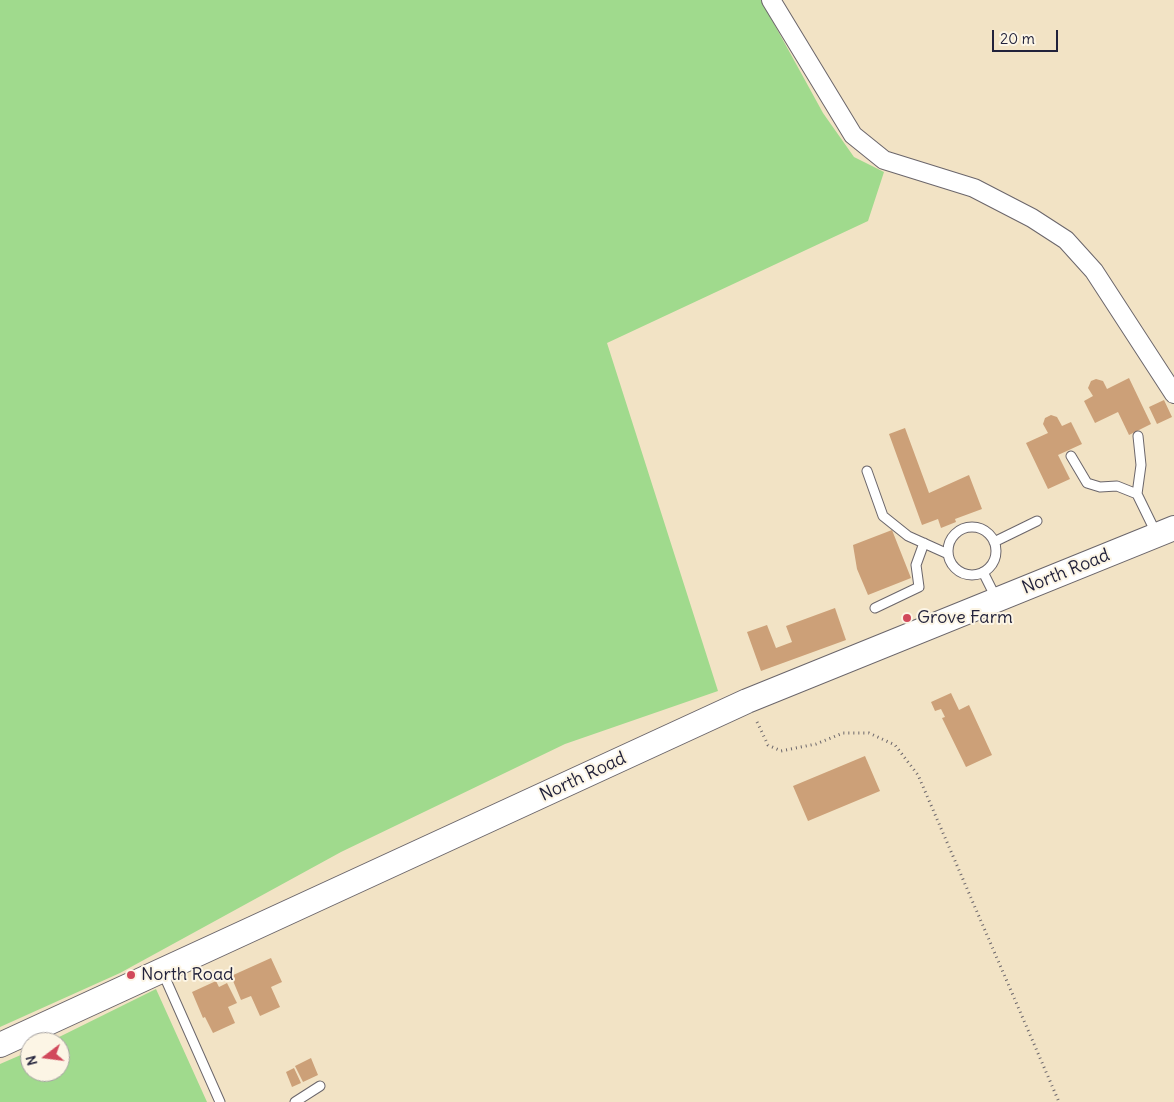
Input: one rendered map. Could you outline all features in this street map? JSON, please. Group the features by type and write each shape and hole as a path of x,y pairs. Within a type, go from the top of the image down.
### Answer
{"main road":[{"name":"North Road","path":"0,1045 747,701 1165,532"}],"street":[{"path":"771,0 853,135 884,160 974,188 1032,218 1066,240 1094,271 1174,394"}],"lane":[{"path":"1137,494 1141,465 1138,436"},
{"path":"1071,456 1087,483 1100,487 1116,486 1137,494 1165,532"},
{"path":"868,471 882,516 908,536 948,554"},
{"path":"994,542 1037,520"},
{"path":"966,527 983,530 994,542 994,560 990,567 983,572 971,575 960,572 952,564 948,554 952,537 966,527"},
{"path":"875,608 918,587 916,565 924,543"},
{"path":"983,572 997,600"},
{"path":"162,971 220,1102"},
{"path":"295,1102 320,1086"}],"path":[{"path":"747,701 768,745 781,751 816,744 843,733 869,733 895,745 918,776 1058,1102"}],"green space":[{"path":"0,0 761,0 823,113 854,157 884,172 868,221 607,343 718,691 565,744 341,852 120,973 0,1027"},
{"path":"156,989 207,1102 0,1102 0,1064 20,1055 20,1082 70,1082 69,1032"}],"building":[{"path":"1129,378 1151,424 1129,435 1118,412 1095,423 1084,401 1093,396 1088,388 1091,381 1096,379 1103,381 1107,389"},
{"path":"1164,400 1172,417 1157,424 1149,407"},
{"path":"1051,415 1057,417 1062,426 1071,422 1082,444 1058,455 1070,479 1048,489 1026,443 1048,433 1043,424 1045,418"},
{"path":"905,428 929,493 969,475 982,509 955,519 956,522 941,528 938,519 922,525 889,434"},
{"path":"892,530 911,578 868,595 857,569 853,545"},
{"path":"835,608 846,640 761,671 747,632 767,625 776,648 792,642 786,626"},
{"path":"951,693 959,710 969,705 992,755 966,767 942,718 945,717 941,709 935,711 931,702"},
{"path":"865,756 880,791 808,821 793,786"},
{"path":"271,958 282,982 271,987 280,1007 260,1016 251,996 241,1000 231,976"},
{"path":"216,981 219,987 227,983 237,1003 228,1007 235,1023 213,1033 205,1017 203,1018 192,992"},
{"path":"311,1058 318,1075 303,1082 295,1066"},
{"path":"294,1068 301,1083 292,1087 286,1072"}],"place":[{"name":"Grove Farm","path":"907,618"},
{"name":"North Road","path":"131,975"}]}
